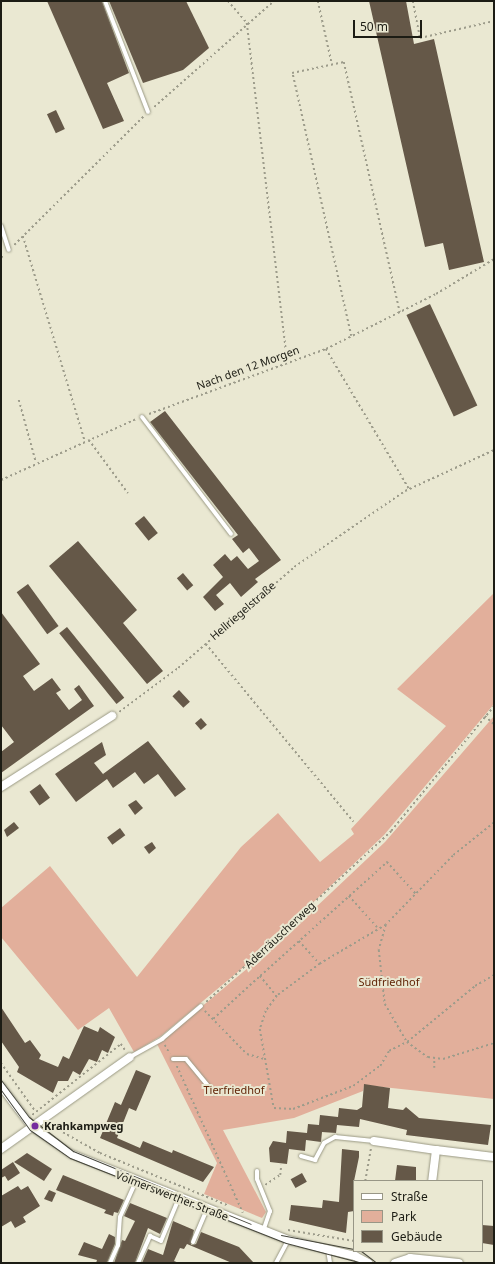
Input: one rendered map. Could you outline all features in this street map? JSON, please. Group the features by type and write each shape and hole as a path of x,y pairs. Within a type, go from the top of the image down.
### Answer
{"street":[{"path":"1,787 112,716"},
{"path":"1,1149 130,1057"},
{"name":"Volmerswerther Straße","path":"1,1086 32,1127 71,1154 263,1231 288,1240 355,1256 368,1263"},
{"path":"374,1141 494,1157"},
{"path":"432,1180 436,1150"},
{"path":"395,1263 422,1255 459,1263"}],"lane":[{"path":"105,1 148,112"},
{"path":"1,226 9,250"},
{"path":"142,417 231,534"},
{"path":"130,1057 162,1039 202,1006"},
{"path":"173,1059 186,1059 214,1093"},
{"path":"302,1156 315,1160 320,1157 324,1143 335,1137 374,1141"},
{"path":"257,1171 260,1188 270,1211 263,1231"},
{"path":"110,1263 118,1245 120,1217 136,1181"},
{"path":"138,1263 150,1236 161,1241 179,1198"},
{"path":"193,1242 207,1209"},
{"path":"276,1263 288,1240"},
{"path":"328,1250 330,1263"}],"path":[{"path":"228,1 247,23 287,360"},
{"path":"1,258 148,112 247,23 274,1"},
{"path":"318,1 332,64"},
{"path":"413,1 420,38 494,20"},
{"path":"351,336 292,73 344,62 400,313"},
{"path":"23,236 85,441"},
{"name":"Nach den 12 Morgen","path":"1,480 36,462 142,417 287,360 326,349 400,313 494,259"},
{"path":"326,349 409,489"},
{"path":"19,400 36,462"},
{"path":"89,440 128,493"},
{"name":"Hellriegelstraße","path":"112,716 206,644 294,567 409,489 494,450"},
{"path":"206,644 354,822"},
{"name":"Aderräuscherweg","path":"202,1006 391,831 494,706"},
{"path":"485,716 494,724"},
{"path":"494,823 453,856 386,925 380,950 385,1004 407,1042 434,1058 443,1059 494,1043"},
{"path":"213,1019 387,862 416,894"},
{"path":"349,896 377,927"},
{"path":"386,925 377,927 320,964 277,996 266,1011 260,1029 274,1108 293,1109 353,1086 380,1066 389,1051 407,1042 475,986 494,975"},
{"path":"299,941 320,964"},
{"path":"260,976 277,996"},
{"path":"202,1006 247,1054 264,1058"},
{"path":"162,1039 173,1059 207,1138 240,1202"},
{"path":"26,1119 121,1044 130,1057"},
{"path":"434,1058 434,1068"},
{"path":"1,1063 40,1117"},
{"path":"50,1126 100,1153 249,1215"},
{"path":"365,1180 368,1152 374,1141"},
{"path":"260,1188 280,1175 281,1165"},
{"path":"282,1228 353,1242"}],"green space":[{"path":"494,593 494,704 384,835 258,955 161,1036 134,1052 109,1008 78,1030 1,937 1,908 50,866 137,977 241,847 278,813 320,862 354,834 351,829 446,726 397,689"},
{"name":"Südfriedhof","path":"494,716 494,1099 364,1085 363,1091 294,1118 223,1130 266,1212 262,1218 204,1194 217,1163 157,1044 279,942 385,842"}],"building":[{"path":"47,1 102,1 129,73 107,83 124,121 103,129"},
{"path":"109,1 186,1 209,48 183,70 143,83"},
{"path":"369,1 406,1 414,44 434,39 484,262 449,270 443,243 425,247"},
{"path":"56,110 65,129 56,133 47,114"},
{"path":"430,304 477,406 454,416 406,315"},
{"path":"165,411 281,560 255,579 258,582 241,597 230,583 216,595 224,604 215,611 203,597 223,577 213,565 225,554 231,561 237,556 248,569 259,561 249,548 243,553 232,539 238,535 150,422"},
{"path":"144,516 158,533 149,541 135,524"},
{"path":"78,541 137,610 123,623 163,671 147,684 49,566"},
{"path":"183,573 193,585 187,590 177,578"},
{"path":"28,584 59,626 47,634 17,592"},
{"path":"1,612 40,664 23,676 34,691 52,678 61,690 56,693 69,710 82,700 74,689 79,685 94,706 1,773 1,752 14,742 1,725"},
{"path":"67,627 124,698 116,704 59,633"},
{"path":"179,690 190,702 183,708 172,696"},
{"path":"201,718 207,725 201,730 195,723"},
{"path":"148,741 186,789 175,797 158,774 144,784 135,772 113,788 103,774"},
{"path":"102,742 106,755 94,763 107,779 76,802 55,774"},
{"path":"40,784 50,798 39,805 29,792"},
{"path":"136,800 143,808 135,815 128,805"},
{"path":"14,822 19,828 7,837 4,830"},
{"path":"120,828 125,835 112,845 107,837"},
{"path":"152,842 156,848 149,854 144,847"},
{"path":"1,1007 25,1043 30,1040 41,1055 39,1059 58,1067 63,1056 69,1059 84,1026 98,1032 100,1027 115,1037 108,1053 102,1050 97,1062 89,1059 80,1075 73,1071 68,1081 58,1081 53,1093 17,1072 19,1067 1,1041"},
{"path":"136,1070 151,1076 136,1111 129,1108 117,1138 140,1148 143,1141 172,1153 173,1150 214,1167 203,1182 100,1138 115,1102 121,1105"},
{"path":"364,1084 390,1088 388,1108 403,1110 406,1107 419,1118 491,1125 488,1145 406,1135 407,1130 360,1119 359,1127 337,1125 336,1133 322,1132 321,1142 306,1140 305,1151 289,1149 287,1164 270,1162 269,1148 273,1141 286,1143 287,1131 307,1133 308,1124 319,1125 320,1115 338,1117 339,1108 357,1110 362,1107"},
{"path":"342,1149 359,1151 359,1157 353,1180 353,1211 348,1212 346,1233 289,1220 291,1205 322,1208 323,1200 339,1202"},
{"path":"27,1153 52,1169 44,1181 14,1162"},
{"path":"13,1162 20,1173 8,1181 5,1176 1,1178 1,1170"},
{"path":"397,1165 416,1167 416,1180 395,1180"},
{"path":"302,1173 307,1182 295,1188 291,1179"},
{"path":"63,1175 124,1200 118,1213 114,1212 113,1216 104,1213 106,1210 56,1190"},
{"path":"18,1186 21,1190 28,1186 40,1206 23,1217 26,1222 15,1228 11,1221 1,1227 1,1196"},
{"path":"49,1190 56,1193 52,1202 44,1199"},
{"path":"130,1203 167,1218 160,1234 148,1228 135,1263 114,1263 122,1240 125,1241 135,1221 124,1216"},
{"path":"173,1221 194,1230 191,1245 196,1244 201,1232 239,1247 254,1263 232,1263 187,1244 184,1249 180,1248 174,1261 179,1263 142,1263 148,1249 163,1255"},
{"path":"483,1225 494,1226 494,1245 483,1243"},
{"path":"109,1234 115,1237 115,1244 107,1263 96,1263 97,1260 78,1255 84,1242 102,1249"}],"tram line":[{"path":"1,1080 29,1117 73,1151 251,1224"},
{"path":"1,1090 30,1130 70,1158 286,1243 363,1263"},
{"path":"281,1235 353,1249"},
{"path":"362,1252 377,1263"}],"place":[{"name":"Krahkampweg","path":"35,1126"}],"park label":[{"name":"Tierfriedhof","path":"234,1090"}]}
